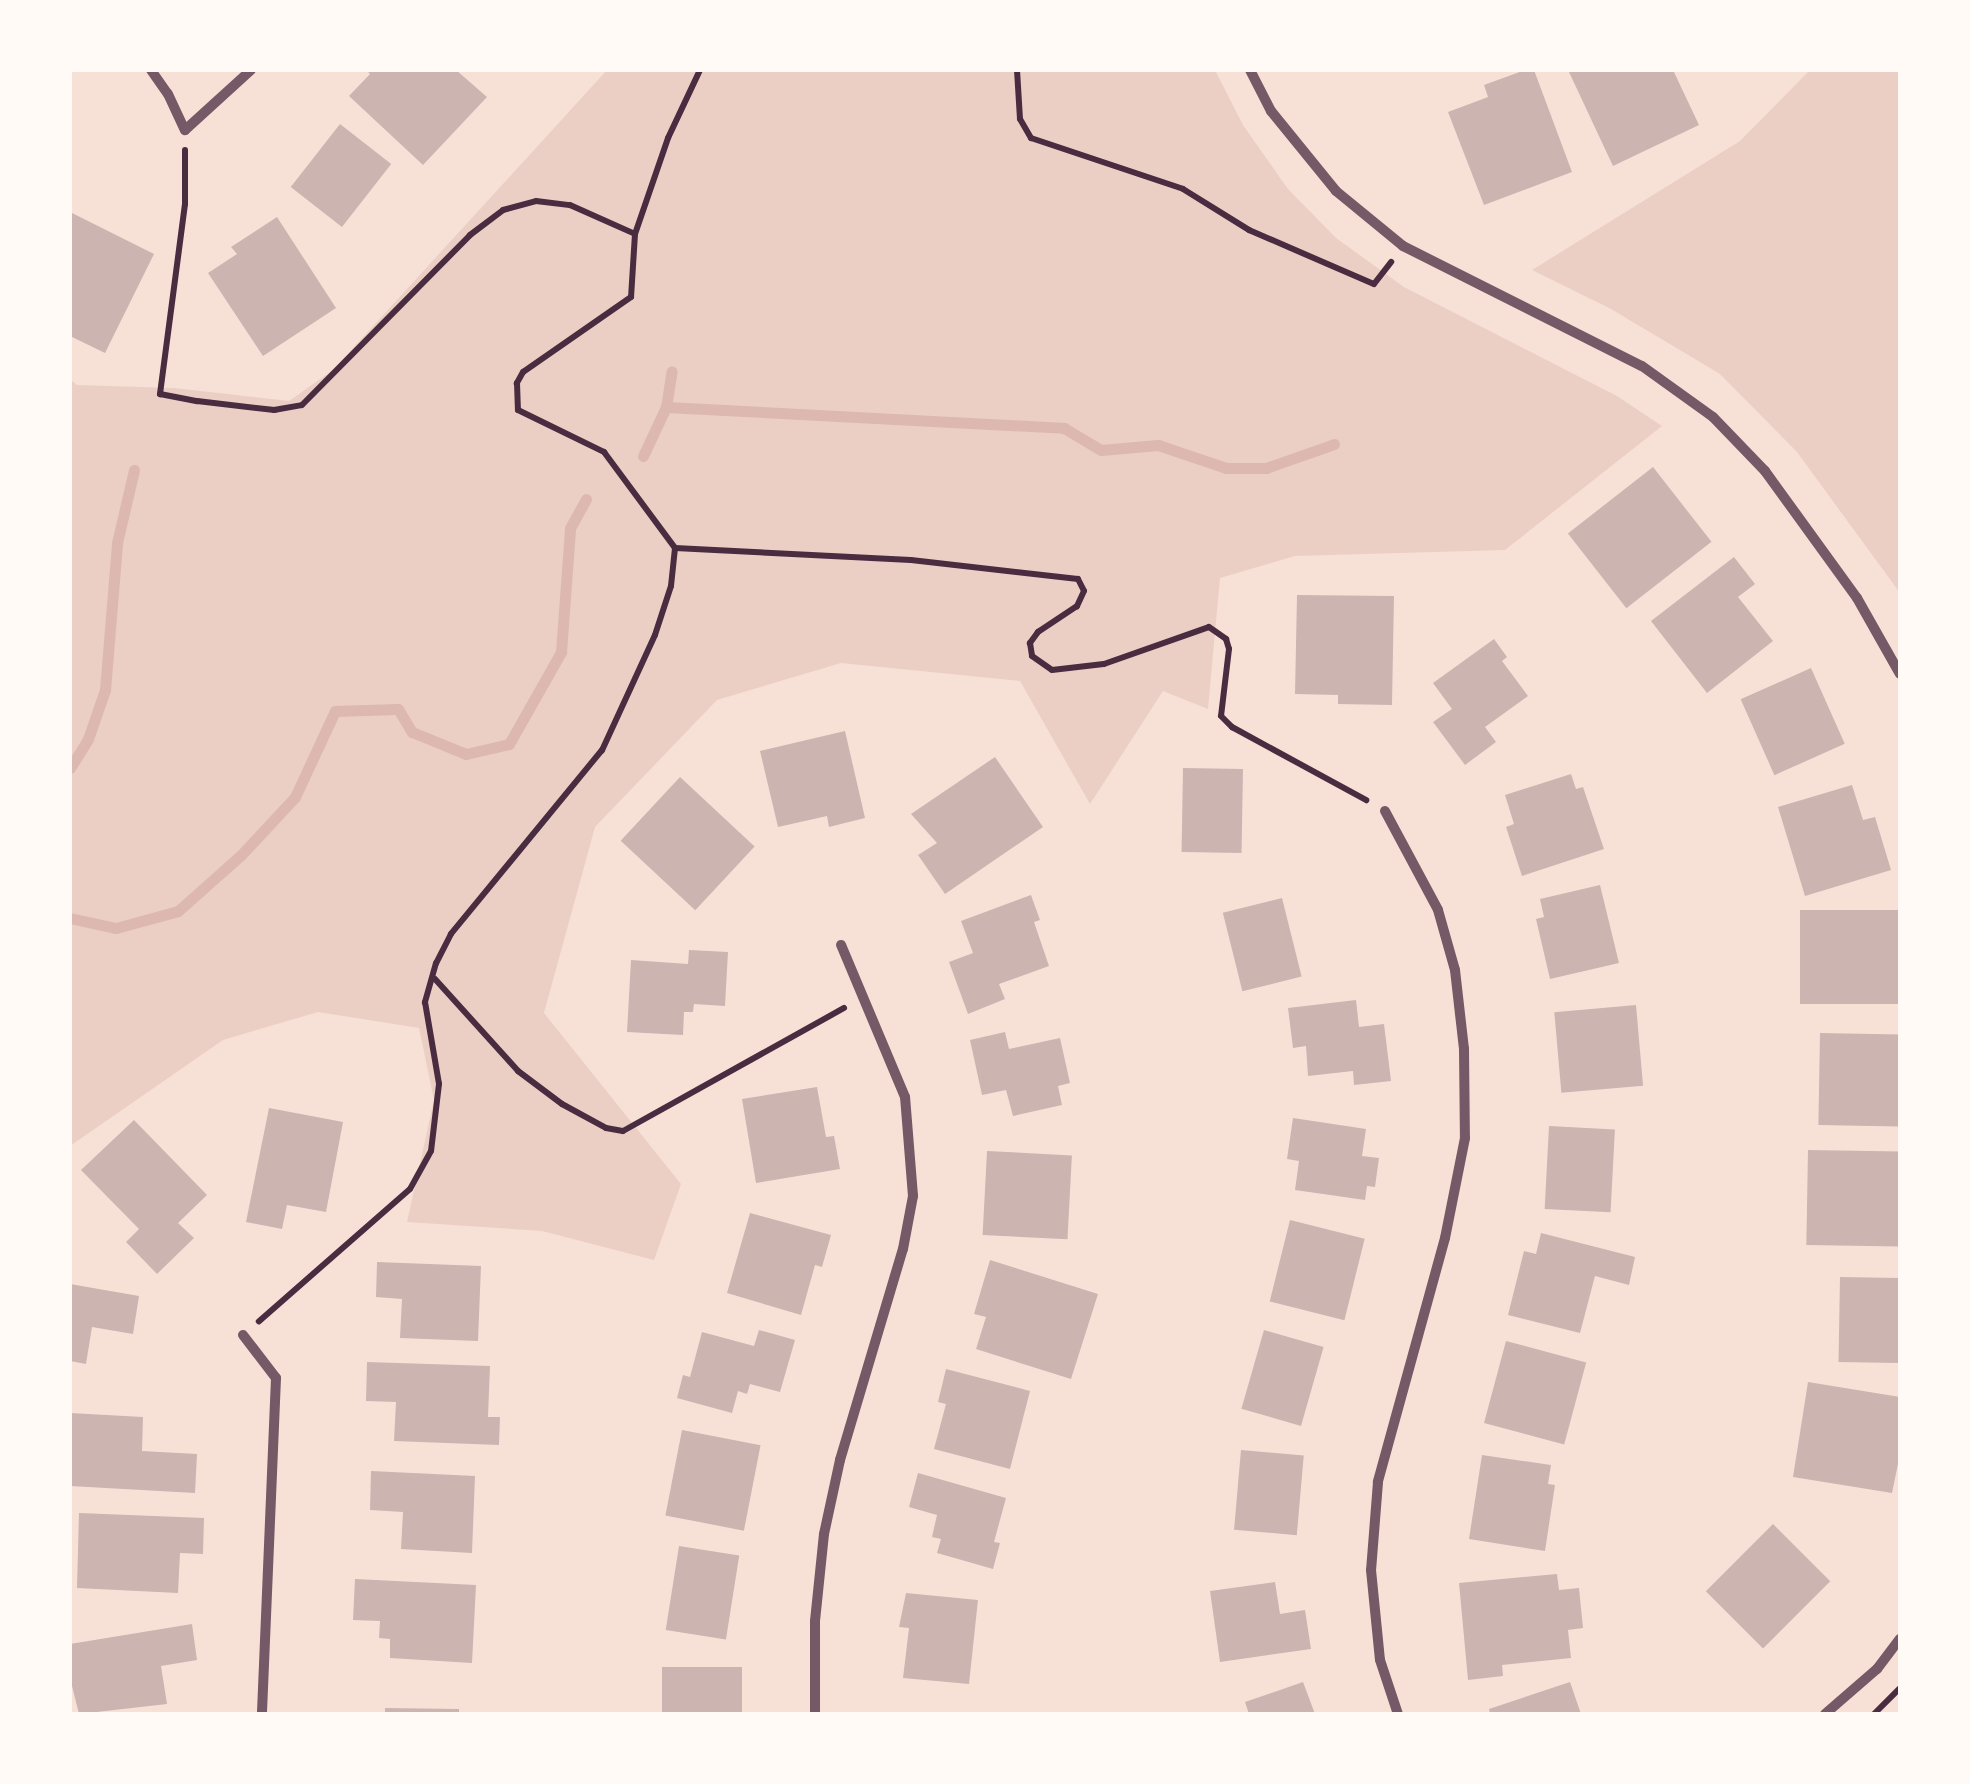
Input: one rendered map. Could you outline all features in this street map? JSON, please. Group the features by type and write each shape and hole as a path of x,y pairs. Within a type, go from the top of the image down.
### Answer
{"street":[{"path":"150,70 168,94 184,130 251,70"},
{"path":"1251,70 1271,111 1336,191 1403,246 1642,366 1713,417 1765,471 1857,598 1900,674"},
{"path":"1385,811 1438,910 1456,970 1464,1050 1465,1138 1445,1238 1378,1482 1371,1570 1380,1660 1398,1714"},
{"path":"815,1714 815,1621 824,1534 840,1460 903,1249 913,1196 905,1097 841,945"},
{"path":"244,1335 276,1378 262,1714"},
{"path":"1826,1714 1877,1669 1900,1639"}],"path":[{"path":"244,1335 410,1189 431,1152 440,1084 425,1002 435,979 436,963 451,934 602,750 654,635 671,586 675,548 604,452 518,410 518,383 524,372 631,297 635,234 668,138 700,70"},
{"path":"1017,70 1020,119 1030,138 1184,189 1250,230 1374,284"},
{"path":"184,130 185,204 160,394 274,410 302,405 470,235 503,210 536,201 570,206 635,234"},
{"path":"675,548 911,560 1078,579 1084,591 1077,606 1038,632 1030,643 1040,666 1052,670 1104,664 1209,627 1226,639 1229,649 1220,716 1232,727 1385,811"},
{"path":"435,979 518,1071 562,1104 606,1128 623,1131 863,999"},
{"path":"1874,1714 1900,1688"}],"shaded area":[{"path":"607,70 1215,70 1243,125 1288,189 1336,238 1404,287 1617,396 1662,426 1505,550 1295,556 1220,578 1208,709 1163,691 1090,804 1020,681 841,663 717,700 595,827 544,1013 681,1184 654,1260 542,1231 407,1222 434,1100 419,1028 318,1012 223,1040 70,1146 70,379 77,385 174,388 289,401 333,370"},
{"path":"1810,70 1900,70 1900,593 1797,452 1720,374 1611,309 1532,270 1740,141"}],"building":[{"path":"366,70 456,70 487,97 423,165 349,96 370,74"},
{"path":"1534,70 1572,172 1484,205 1448,112 1488,97 1484,85"},
{"path":"1673,70 1699,125 1613,166 1569,72"},
{"path":"340,124 391,164 342,227 291,187"},
{"path":"72,213 154,254 105,353 70,336"},
{"path":"277,217 336,308 263,356 208,273 237,254 231,247"},
{"path":"1653,467 1711,542 1626,608 1568,533"},
{"path":"1734,557 1755,584 1738,597 1773,641 1707,693 1651,621"},
{"path":"1297,595 1394,596 1392,705 1338,704 1338,695 1295,694"},
{"path":"1494,639 1507,657 1502,661 1528,696 1485,727 1496,742 1465,765 1433,722 1452,709 1433,683"},
{"path":"1811,668 1845,744 1774,775 1741,699"},
{"path":"845,731 865,818 829,827 827,816 778,827 760,751"},
{"path":"995,757 1043,827 945,894 918,855 937,843 911,814"},
{"path":"1183,768 1243,769 1242,853 1182,852"},
{"path":"1571,774 1576,789 1583,787 1604,849 1522,876 1506,827 1514,824 1505,795"},
{"path":"680,777 755,847 695,910 621,841"},
{"path":"1852,785 1863,820 1875,817 1891,870 1805,896 1778,807"},
{"path":"1600,885 1619,963 1550,979 1536,919 1544,917 1540,899"},
{"path":"1031,895 1040,920 1034,922 1049,966 999,984 1005,999 968,1014 949,962 973,953 961,921"},
{"path":"1282,898 1302,977 1242,991 1223,913"},
{"path":"1800,910 1900,910 1900,1004 1800,1004"},
{"path":"689,950 728,952 725,1006 694,1004 693,1012 684,1012 683,1035 627,1032 631,960 688,964"},
{"path":"1356,1000 1359,1027 1384,1024 1391,1081 1354,1085 1353,1071 1308,1076 1306,1046 1293,1048 1288,1008"},
{"path":"1636,1005 1643,1086 1561,1093 1554,1012"},
{"path":"1005,1032 1009,1049 1060,1038 1070,1083 1058,1086 1062,1105 1013,1116 1006,1090 982,1095 970,1040"},
{"path":"1820,1033 1900,1034 1898,1126 1818,1125"},
{"path":"817,1087 826,1137 834,1136 840,1169 756,1183 742,1099"},
{"path":"269,1108 343,1122 326,1212 287,1205 282,1229 246,1222"},
{"path":"1293,1118 1366,1129 1362,1156 1379,1158 1375,1187 1367,1186 1365,1200 1295,1190 1299,1161 1287,1159"},
{"path":"134,1120 207,1195 178,1223 194,1238 157,1274 126,1242 139,1229 81,1170"},
{"path":"1549,1126 1615,1129 1611,1212 1545,1209"},
{"path":"1808,1150 1900,1152 1898,1247 1806,1245"},
{"path":"987,1151 1072,1155 1067,1239 983,1235"},
{"path":"750,1213 831,1235 822,1267 815,1265 801,1315 727,1293"},
{"path":"1290,1220 1365,1239 1344,1320 1270,1302"},
{"path":"1541,1233 1635,1257 1629,1285 1595,1276 1580,1333 1508,1315 1524,1251 1536,1254"},
{"path":"990,1260 1098,1294 1071,1379 976,1349 986,1317 974,1314"},
{"path":"377,1262 481,1266 478,1341 400,1338 402,1299 376,1297"},
{"path":"1840,1277 1900,1278 1899,1363 1839,1362"},
{"path":"70,1284 139,1296 133,1334 92,1327 86,1364 70,1361"},
{"path":"759,1330 795,1340 780,1392 750,1384 747,1394 738,1391 732,1413 677,1398 683,1375 690,1377 702,1332 754,1346"},
{"path":"1264,1330 1324,1347 1301,1426 1241,1409"},
{"path":"1506,1341 1586,1362 1564,1445 1484,1423"},
{"path":"367,1362 490,1366 488,1417 500,1417 499,1445 394,1441 396,1402 366,1401"},
{"path":"946,1369 1030,1391 1010,1469 934,1449 946,1404 938,1402"},
{"path":"1808,1382 1900,1397 1900,1454 1892,1493 1793,1477"},
{"path":"70,1413 143,1417 142,1451 197,1454 195,1493 70,1486"},
{"path":"682,1430 761,1445 744,1531 665,1515"},
{"path":"1241,1450 1304,1455 1297,1535 1234,1530"},
{"path":"1482,1455 1551,1465 1548,1484 1555,1485 1545,1551 1469,1539"},
{"path":"371,1471 475,1476 472,1553 401,1549 403,1512 370,1510"},
{"path":"918,1473 1006,1498 994,1542 1000,1543 993,1569 937,1553 941,1539 932,1537 937,1515 909,1507"},
{"path":"79,1513 204,1518 203,1554 180,1553 178,1593 77,1588"},
{"path":"1773,1524 1830,1581 1763,1648 1706,1591"},
{"path":"679,1546 739,1556 726,1639 666,1630"},
{"path":"1557,1574 1559,1590 1579,1588 1583,1628 1568,1630 1571,1658 1502,1665 1503,1676 1468,1680 1459,1583"},
{"path":"355,1579 476,1585 472,1663 390,1658 390,1639 379,1638 380,1621 353,1620"},
{"path":"1275,1582 1280,1614 1305,1610 1311,1649 1220,1662 1210,1591"},
{"path":"906,1593 978,1600 969,1684 903,1678 909,1628 899,1627"},
{"path":"192,1624 197,1660 161,1666 167,1704 79,1714 70,1678 70,1644"},
{"path":"662,1667 742,1667 742,1714 662,1714"},
{"path":"1303,1682 1315,1714 1249,1714 1245,1702"},
{"path":"1570,1682 1581,1714 1490,1714 1489,1709"},
{"path":"385,1708 459,1709 459,1714 385,1714"}],"waterway":[{"path":"643,456 666,407 672,371"},
{"path":"666,407 1064,428 1101,450 1158,445 1226,468 1266,468 1334,444"},
{"path":"70,768 88,739 105,690 117,543 134,470"},
{"path":"70,918 116,928 178,911 241,855 295,797 335,711 398,709 412,732 466,754 509,744 561,652 570,528 586,499"}]}
